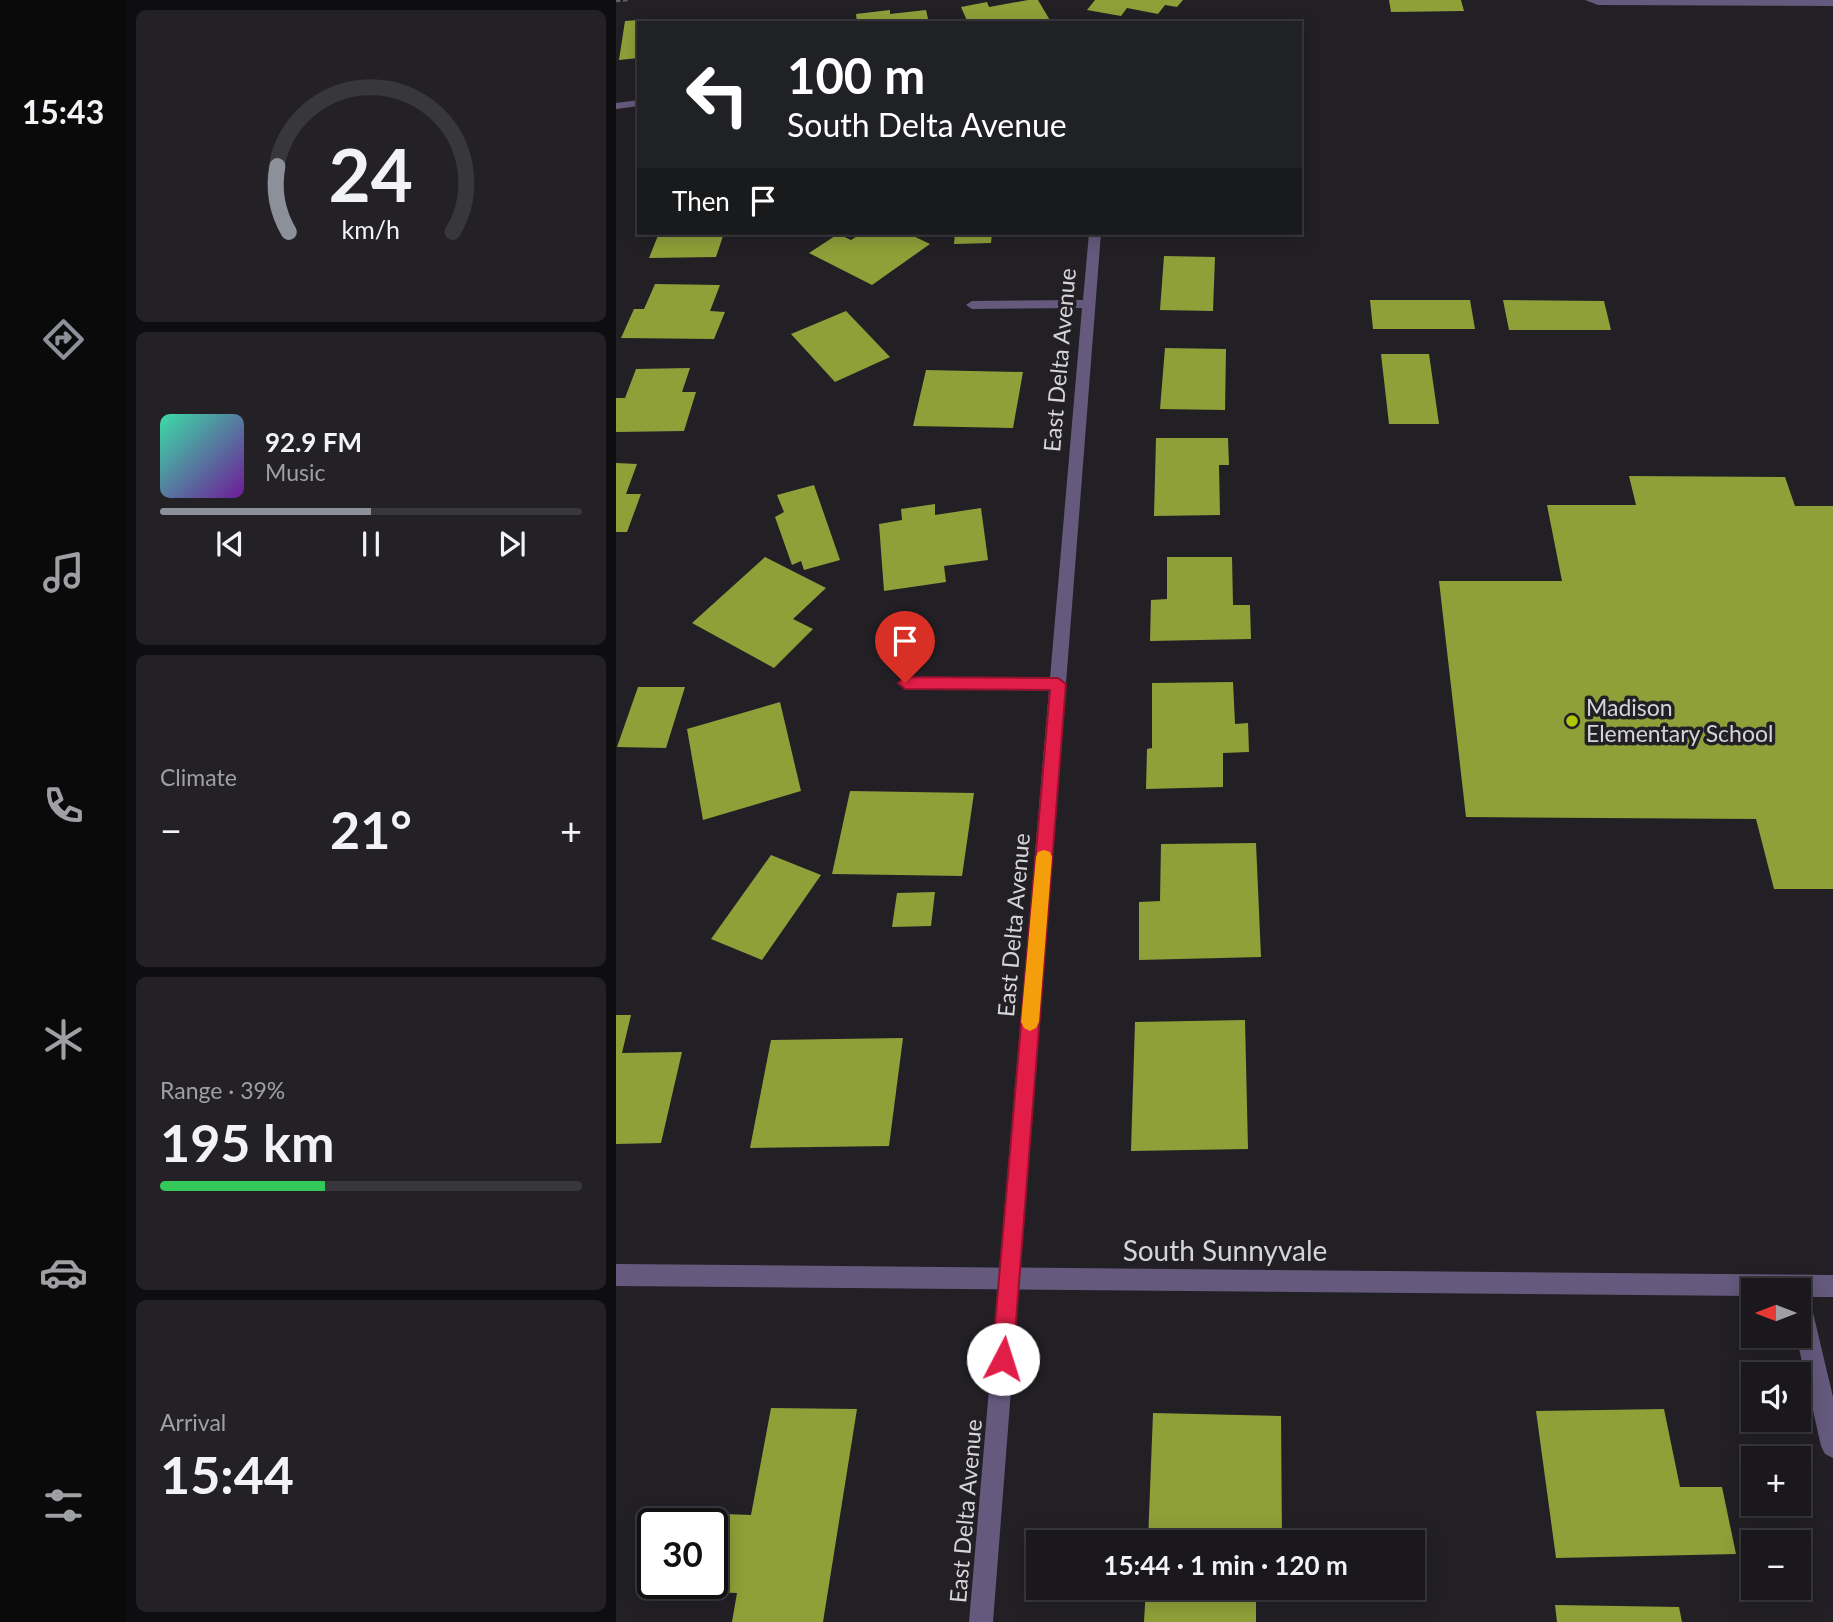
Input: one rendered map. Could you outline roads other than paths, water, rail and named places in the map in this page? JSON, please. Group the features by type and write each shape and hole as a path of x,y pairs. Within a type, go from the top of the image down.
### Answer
{"street":[{"path":"1590,0 1833,3"},
{"path":"616,106 637,103"},
{"name":"East Delta Avenue","path":"981,1622 1095,235"},
{"path":"972,305 1088,304"},
{"path":"905,683 1058,684"},
{"name":"South Sunnyvale","path":"616,1275 1741,1291"},
{"name":"South Sunnyvale","path":"1811,1290 1833,1286"},
{"path":"1810,1348 1833,1446"}],"place":[{"name":"Madison Elementary School","path":"1572,721"}]}
